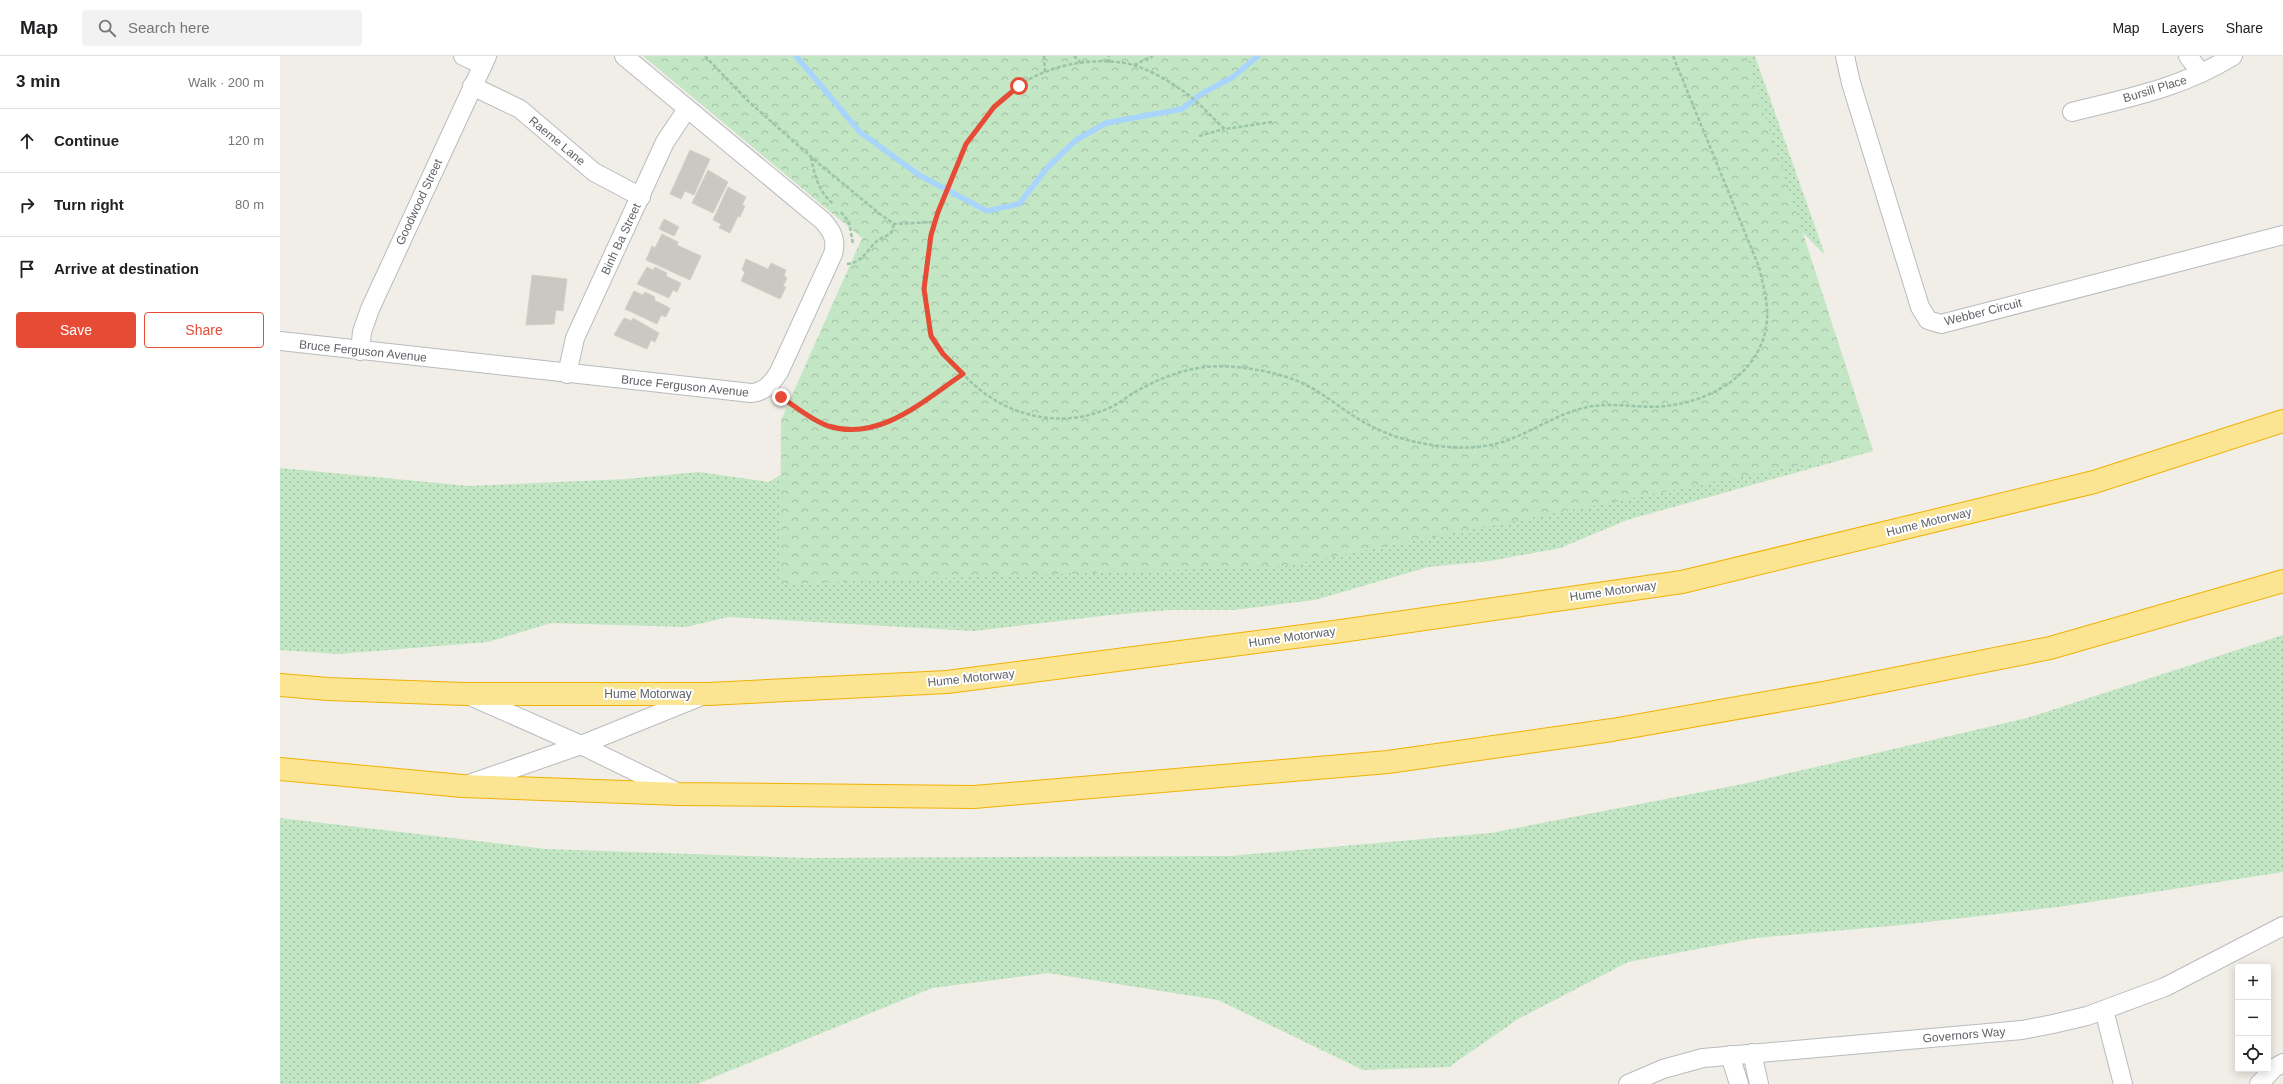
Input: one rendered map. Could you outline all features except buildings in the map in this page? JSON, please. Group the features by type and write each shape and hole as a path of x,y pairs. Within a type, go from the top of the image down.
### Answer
{"highway":[{"name":"Hume Motorway","path":"280,685 328,689 464,694 708,694 948,682 1334,632 1682,582 2094,482 2283,421"},
{"path":"280,769 462,786 679,794 974,796 1388,762 1619,728 1828,692 2050,648 2283,582"}],"street":[{"path":"463,56 485,60"},
{"name":"Bruce Ferguson Avenue","path":"280,341 567,374 751,393 763,390 773,381 779,372 833,254 835,247 833,234 823,220 624,56"},
{"name":"Webber Circuit","path":"1845,56 1851,83 1920,307 1928,320 1941,324 2283,235"},
{"path":"2188,56 2201,73"},
{"name":"Bursill Place","path":"2072,112 2190,80 2233,56"},
{"name":"Goodwood Street","path":"360,351 362,332 370,309 485,60"},
{"name":"Raeme Lane","path":"472,86 520,109 594,172 641,197"},
{"name":"Binh Ba Street","path":"567,374 575,338 665,142 687,109"},
{"path":"464,694 581,745 679,794"},
{"path":"462,786 581,745 708,694"},
{"name":"Governors Way","path":"1628,1084 1663,1069 1702,1058 2022,1030 2087,1016 2165,987 2283,926"},
{"path":"2104,1010 2123,1084"},
{"path":"1752,1053 1759,1084"},
{"path":"1730,1055 1739,1084"},
{"path":"2259,1084 2274,1068 2283,1063"}],"path":[{"path":"705,56 747,100 811,157 894,224 934,222"},
{"path":"1044,56 1045,72"},
{"path":"1074,56 1081,63"},
{"path":"1109,56 1109,63"},
{"path":"1133,66 1153,56"},
{"path":"1225,129 1187,94 1149,71 1133,66 1109,63 1081,63 1058,67 1035,76 1008,94 994,107 966,144 934,222 924,289 931,336 943,354 984,394 1008,408 1028,416 1078,417 1108,408 1167,375 1198,367 1232,366 1263,370 1298,380 1358,419 1387,434 1417,442 1447,446 1480,447 1508,441 1582,408 1601,405 1664,406 1698,400 1720,390 1742,374 1757,350 1767,325 1767,301 1759,267 1673,56"},
{"path":"1199,136 1225,129 1272,122"},
{"path":"846,264 854,264 865,256 878,240 891,233 894,224"},
{"path":"781,397 808,416 828,426 865,430 887,424 963,374"}],"green space":[{"path":"643,56 1746,56 1873,451 1286,566 780,584 781,420 862,238"},
{"path":"715,56 1234,56 1835,333 1873,451 1627,520 1560,548 1490,561 1428,567 1315,600 1234,610 1169,610 1110,615 974,631 728,617 686,627 551,623 488,642 338,654 280,650 280,468 469,486 627,479 699,472 769,482 796,465 881,259"},
{"path":"1738,56 1755,56 1825,255 1794,224"},
{"path":"2283,635 2283,872 2058,907 1901,925 1756,938 1628,962 1518,1019 1449,1067 1363,1070 1218,1000 1048,973 932,988 697,1084 280,1084 280,818 546,849 809,858 1230,856 1491,833 1743,784 2027,718"}],"waterway":[{"path":"796,56 860,132 919,175 987,211 1019,204 1047,168 1076,140 1106,123 1182,109 1201,94 1233,77 1258,56"}],"route":[{"path":"781,397 808,416 828,426 865,430 887,424 963,374 943,354 931,336 924,289 931,235 934,222 966,144 984,118 994,107 1019,86"}]}
